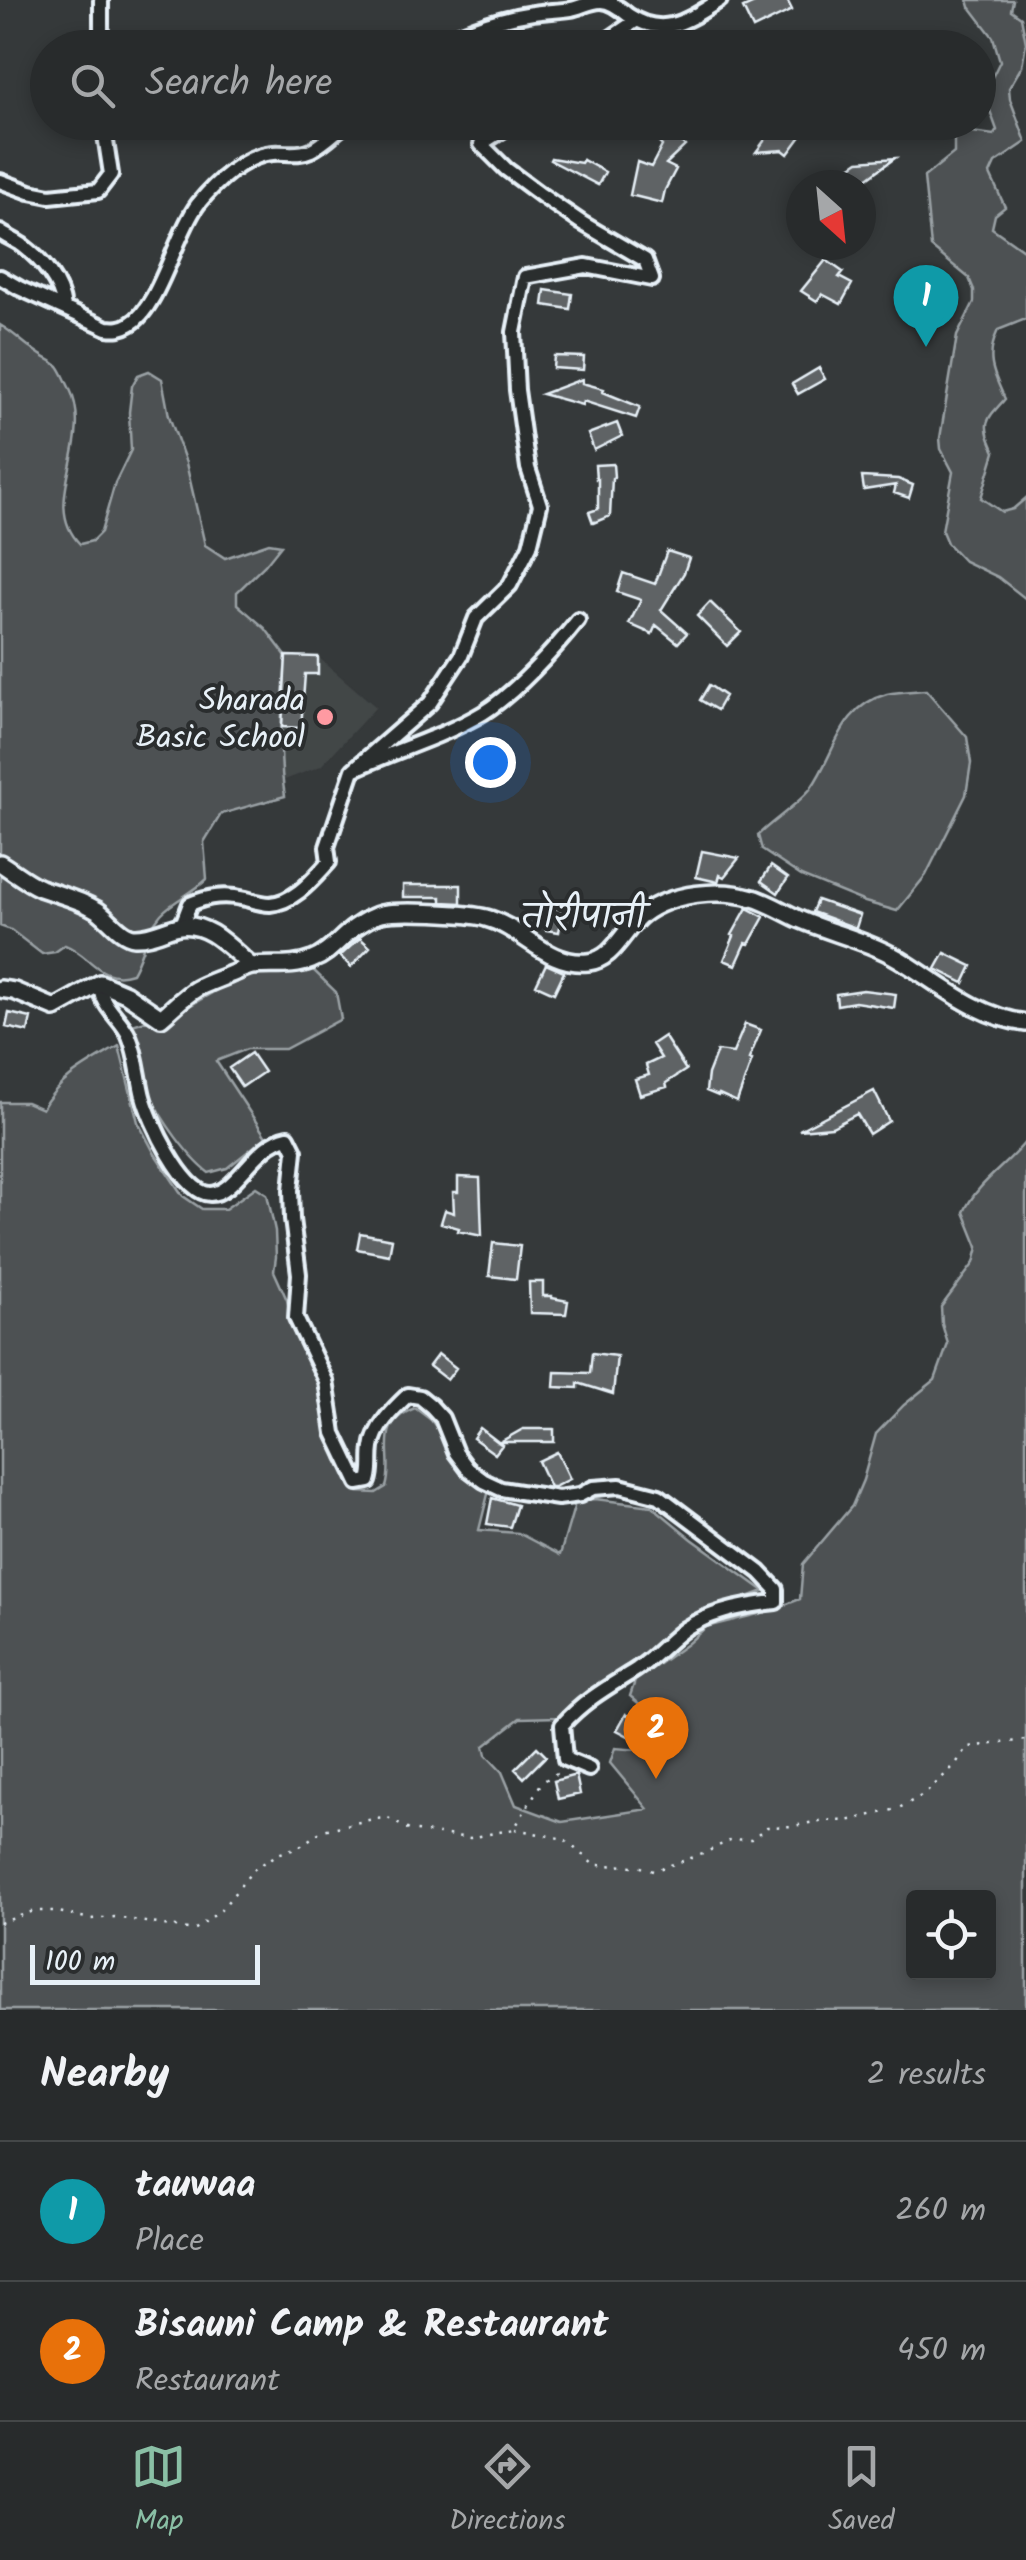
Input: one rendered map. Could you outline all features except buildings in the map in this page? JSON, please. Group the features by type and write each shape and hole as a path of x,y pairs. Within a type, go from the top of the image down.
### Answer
{"street":[{"path":"100,0 101,30"},
{"path":"472,30 529,13 601,1 649,25 670,26 720,0"},
{"path":"622,30 637,20"},
{"path":"0,181 50,196 98,190 112,174 106,140"},
{"path":"0,277 107,328 123,328 145,308 170,264 188,219 228,174 255,157 278,152 299,154 325,140"},
{"path":"182,925 190,904 209,896 268,904 289,898 329,862 327,847 353,770 430,704 461,656 476,618 510,585 530,546 540,504 528,468 517,390 514,332 525,277 586,266 652,279 645,260 582,223 506,169 480,144 486,140"},
{"path":"0,232 20,244 55,280 64,307"},
{"path":"353,770 484,712 510,692 578,620"},
{"path":"0,864 36,887 82,900 134,937 182,925 200,926 250,966"},
{"path":"100,983 126,994 161,1018 194,990 250,966 311,961 370,919 394,913 486,918 514,930 544,952 574,962 588,962 610,952 632,924 660,905 679,898 738,894 863,940 898,958 964,1003 1026,1023"},
{"path":"0,989 55,1008 100,983"},
{"path":"100,983 103,998 128,1034 154,1126 188,1183 200,1192 212,1194 226,1189 278,1138 288,1137 295,1150 291,1190 298,1274 296,1318 326,1381 334,1433 358,1483 370,1480 372,1448 379,1428 408,1396 420,1397 442,1418 456,1453 468,1469 484,1481 501,1489 558,1498 580,1495 593,1488 620,1486 659,1496 760,1572 776,1589 776,1602 752,1604 686,1628 639,1668 578,1707 562,1725 562,1748 565,1760 590,1769"}],"path":[{"path":"0,1923 34,1911 54,1911 66,1916 114,1917 194,1930 221,1910 253,1870 278,1854 300,1846 323,1830 373,1818 388,1818 409,1830 470,1838 514,1829 564,1838 594,1865 638,1866 653,1871 730,1840 751,1839 767,1827 847,1821 897,1809 925,1794 968,1747 1026,1740"},
{"path":"514,1829 542,1782 574,1763"}],"shaded area":[{"path":"968,0 1013,0 1011,10 1021,17 1026,43 1022,66 1009,88 1026,142 995,163 990,174 1005,207 995,215 992,228 1026,252 1026,319 998,330 994,340 992,365 1005,399 987,423 995,452 981,498 1002,512 1026,498 1026,599 998,577 964,561 947,543 942,531 953,472 940,438 957,336 974,302 974,290 969,278 931,247 924,177 954,153 954,140 996,140 996,69 1000,61 996,30 988,30"},
{"path":"0,325 58,366 69,387 77,429 64,509 80,544 92,541 101,532 115,483 131,450 132,386 138,375 149,371 162,379 205,545 225,558 269,543 281,545 237,592 237,604 265,628 286,656 281,744 285,796 221,814 204,842 207,879 161,914 132,973 104,972 65,945 42,954 0,926"},
{"name":"Sharada Basic School","path":"286,656 318,657 376,707 321,766 282,781 282,727"},
{"path":"926,690 967,737 971,763 966,795 926,875 897,911 801,876 762,850 758,835 811,788 840,733 858,709 887,694"},
{"path":"307,964 336,992 341,1019 285,1049 247,1049 216,1061 266,1137 227,1168 209,1173 184,1148 155,1105 132,1025 184,1009 260,968"},
{"path":"119,1046 138,1122 183,1196 202,1209 225,1209 256,1187 267,1194 275,1231 274,1271 291,1320 324,1392 337,1460 358,1492 376,1493 386,1487 389,1432 393,1423 415,1408 439,1431 465,1477 489,1490 479,1530 518,1533 560,1555 574,1507 570,1501 595,1499 652,1506 764,1591 686,1620 559,1717 520,1718 484,1746 486,1755 502,1772 516,1805 562,1822 648,1809 610,1763 615,1748 653,1751 663,1724 630,1696 635,1681 706,1627 800,1599 803,1564 852,1506 876,1434 935,1380 948,1344 941,1307 974,1263 978,1247 964,1212 976,1192 1026,1141 1026,2010 0,2010 0,1102 26,1102 42,1109 66,1080"}],"place":[{"name":"tauwaa","path":"926,347"},
{"name":"Sharada Basic School","path":"325,717"},
{"name":"Bisauni Camp & Restaurant","path":"656,1779"}],"district":[{"name":"तोरीपानी","path":"583,915"}]}
